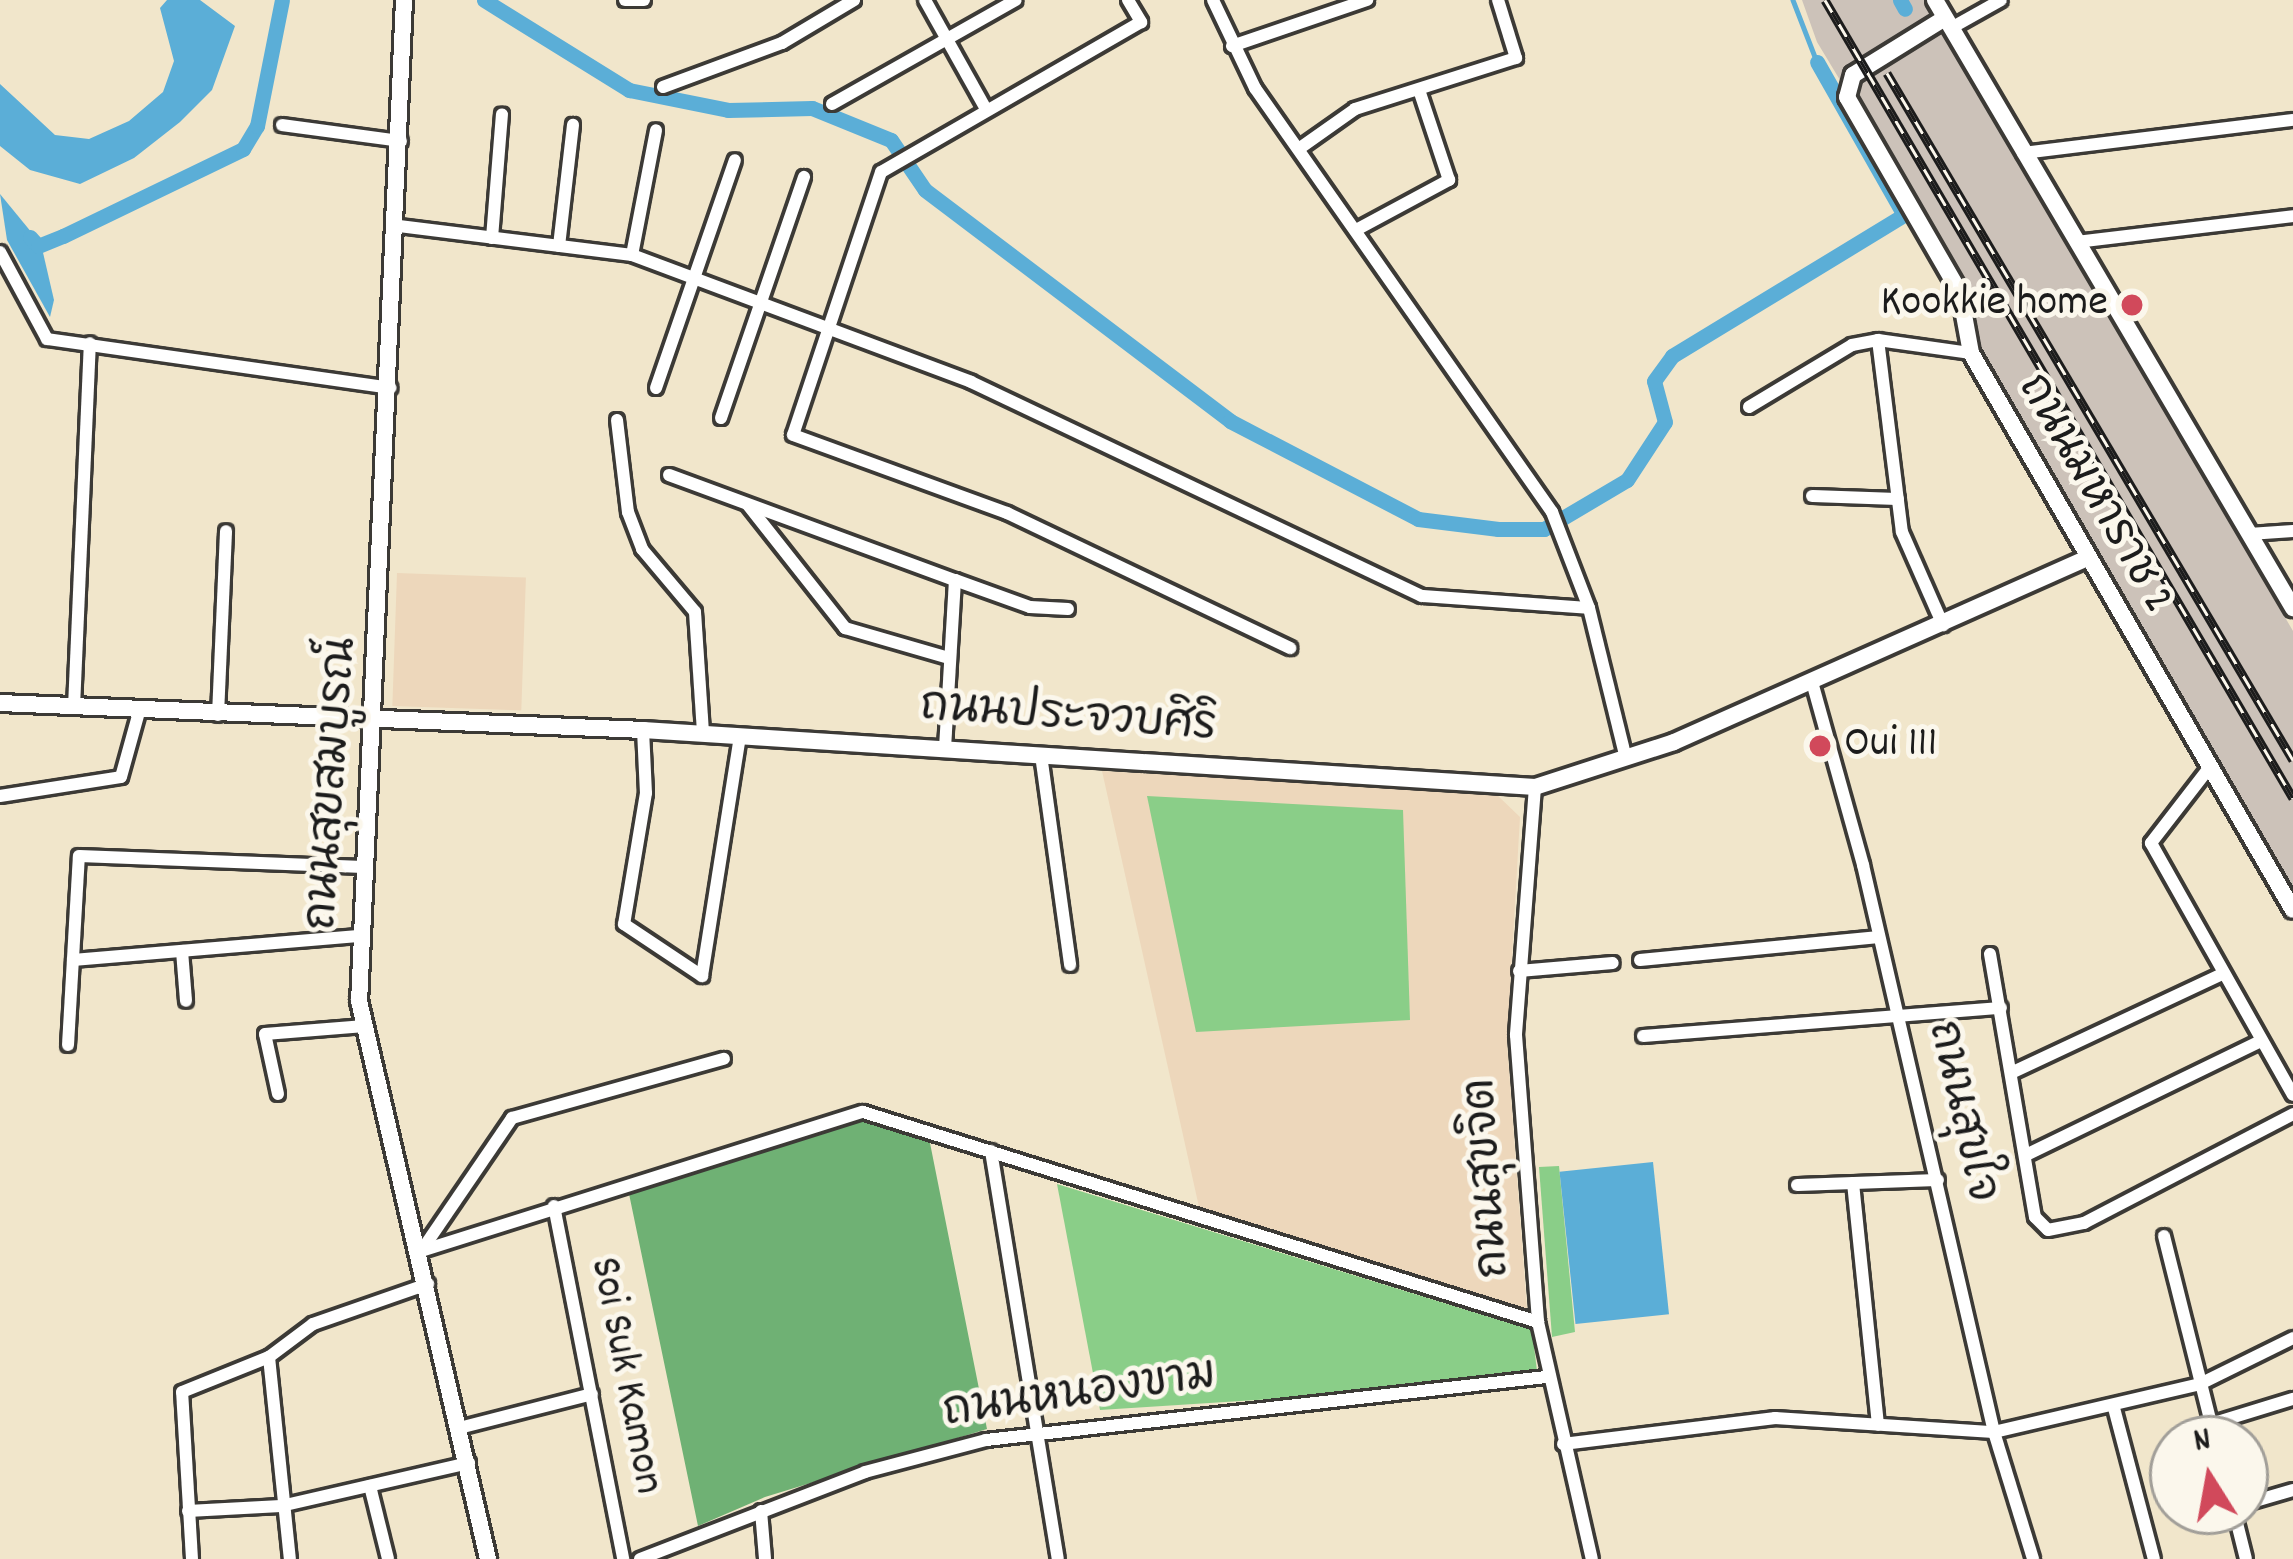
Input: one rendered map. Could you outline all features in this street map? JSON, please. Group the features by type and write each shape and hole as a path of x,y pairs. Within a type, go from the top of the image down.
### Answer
{"street":[{"name":"ถนนสุขสมบูรณ์","path":"404,0 400,226 377,719 361,935 365,1026 463,1427 488,1559"},
{"path":"626,0 644,0"},
{"path":"663,87 782,43 854,0"},
{"path":"925,0 986,110"},
{"path":"832,104 1016,0"},
{"path":"1128,0 1141,22 892,159 829,323 793,435 1007,513 1290,648"},
{"path":"1213,0 1232,46 1552,512 1589,608 1626,760"},
{"path":"1232,46 1367,0"},
{"path":"1300,148 1354,109 1516,58 1498,0"},
{"path":"1935,0 2293,608"},
{"path":"1948,23 2001,0"},
{"name":"ถนนมหาราช 2","path":"1948,23 1852,75 1845,89 1960,293 1972,353 2086,559 2293,910"},
{"path":"1356,230 1448,180 1419,90"},
{"path":"492,238 502,114"},
{"path":"2023,153 2293,120"},
{"path":"282,125 401,141"},
{"path":"559,246 573,125"},
{"path":"632,255 656,130"},
{"path":"656,388 735,160"},
{"path":"721,418 758,297 804,177"},
{"path":"2076,242 2293,216"},
{"path":"400,226 632,255 692,274 829,323 1422,596 1589,608"},
{"path":"0,252 47,339 392,388"},
{"path":"1878,340 1902,532 1943,625"},
{"path":"1749,407 1852,345 1878,340 1972,353"},
{"path":"74,706 89,343"},
{"path":"617,420 628,512 643,549 695,612 703,734"},
{"path":"669,475 1030,607 1068,609"},
{"path":"1812,496 1898,499"},
{"path":"747,504 845,628 949,658"},
{"path":"218,715 226,531"},
{"path":"2249,534 2293,531"},
{"name":"ถนนประจวบศิริ","path":"0,703 644,730 1534,787 1626,760 2086,559"},
{"path":"945,748 955,580"},
{"name":"ถนนสุขใจ","path":"1812,682 1899,1016 1994,1432 2033,1559"},
{"path":"0,796 121,777 139,712"},
{"path":"644,730 646,793 624,924 702,976 740,736"},
{"path":"1041,755 1070,965"},
{"path":"2210,768 2151,843 2293,1095"},
{"name":"ถนนสุขจิต","path":"1534,787 1516,1035 1538,1322 1546,1377 1592,1559"},
{"path":"68,1045 79,856 364,867"},
{"path":"73,960 361,935"},
{"path":"1640,960 1879,937"},
{"path":"182,951 186,1001"},
{"path":"1990,954 2035,1217 2048,1230 2084,1222 2293,1114"},
{"path":"1520,970 1613,963"},
{"path":"2012,1073 2222,974"},
{"path":"1643,1036 2001,1008"},
{"path":"278,1094 265,1034 365,1026"},
{"path":"2026,1155 2261,1041"},
{"path":"421,1251 512,1118 724,1059"},
{"path":"421,1251 863,1112 1538,1322"},
{"path":"991,1151 1042,1433 1058,1559"},
{"path":"1797,1185 1938,1180"},
{"path":"1853,1183 1878,1425"},
{"name":"Soi Suk Kamon","path":"554,1206 623,1559"},
{"path":"2164,1235 2209,1415"},
{"path":"192,1559 182,1392 268,1357 313,1324 428,1284"},
{"path":"1563,1444 1774,1418 1994,1432 2114,1408 2200,1384 2293,1339"},
{"path":"268,1357 290,1559"},
{"name":"ถนนหนองขาม","path":"640,1559 865,1472 1042,1433 1546,1377"},
{"path":"463,1427 592,1394"},
{"path":"2241,1415 2293,1399"},
{"path":"2114,1408 2154,1559"},
{"path":"188,1511 281,1506 469,1463"},
{"path":"370,1486 388,1559"},
{"path":"761,1510 764,1559"}],"shaded area":[{"path":"1802,0 1927,0 2293,631 2293,888 1984,360 1968,292 1817,42"},
{"path":"397,573 526,578 521,710 392,706"},
{"path":"1102,771 1495,793 1520,817 1507,1043 1527,1311 1199,1207"}],"green space":[{"path":"1147,796 1403,810 1410,1020 1196,1032"},
{"path":"862,1118 929,1138 987,1429 765,1497 698,1526 628,1189"},
{"path":"1559,1166 1575,1332 1552,1337 1539,1167"},
{"path":"1057,1184 1532,1330 1537,1371 1443,1388 1100,1410"}],"water":[{"path":"167,0 200,0 235,26 212,90 180,122 134,158 80,184 30,170 0,146 0,84 55,135 89,139 129,121 163,92 174,61 160,8"},
{"path":"0,194 41,244 54,300 50,317 7,240"},
{"path":"1653,1162 1669,1314 1576,1324 1560,1172"}],"waterway":[{"path":"30,237 38,246 63,236 243,149 257,126 282,0"},
{"path":"484,0 629,90 728,110 812,108 891,140 925,190 1230,421 1418,519 1498,529 1544,529 1627,480 1665,422 1654,381 1672,356 1904,215 1817,62"},
{"path":"1793,0 1817,62"},
{"path":"1900,0 1905,9"}],"railway":[{"path":"1825,0 2293,798"},
{"path":"1887,73 2293,760"}],"place":[{"name":"Kookkie home","path":"2132,305"},
{"name":"Oui 111","path":"1820,746"}]}
